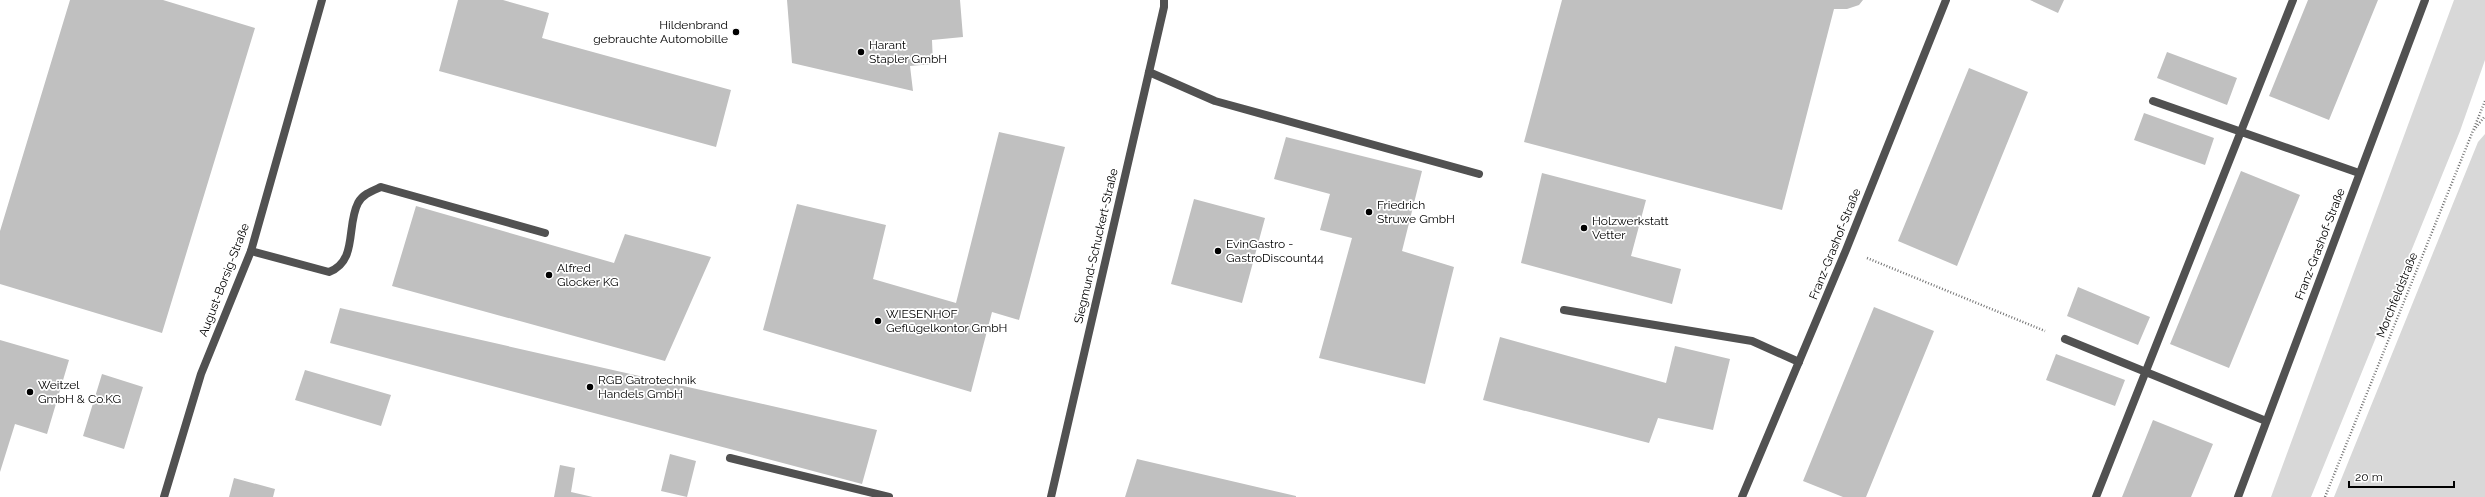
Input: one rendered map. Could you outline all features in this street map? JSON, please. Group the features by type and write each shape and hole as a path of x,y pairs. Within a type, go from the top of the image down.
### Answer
{"street":[{"name":"August-Borsig-Straße","path":"164,497 201,374 251,251 322,0"},
{"name":"Siegmund-Schuckert-Straße","path":"1051,497 1164,7 1164,0"},
{"name":"Franz-Grashof-Straße","path":"1742,497 1846,250 1946,0"},
{"path":"2096,497 2240,131 2294,0"},
{"name":"Franz-Grashof-Straße","path":"2238,497 2424,0"},
{"path":"1149,72 1215,101 1479,174"},
{"path":"2153,101 2359,173"},
{"path":"251,251 329,272 339,268 346,255 358,203 367,193 381,187 545,233"},
{"path":"1564,310 1752,341 1799,362"},
{"path":"2065,339 2266,421"},
{"path":"730,458 889,497"}],"path":[{"name":"Morchfeldstraße","path":"2325,497 2485,101"},
{"path":"2472,132 2485,116"},
{"path":"1846,250 2065,339"}],"shaded area":[{"path":"2454,0 2485,0 2485,60 2460,131 2311,497 2271,497"},
{"path":"2485,134 2485,497 2334,497 2478,142"}],"building":[{"path":"70,0 163,0 255,28 162,333 0,284 0,231"},
{"path":"458,0 503,0 549,13 542,38 731,90 716,147 439,71"},
{"name":"Harant Stapler GmbH","path":"787,0 960,0 963,37 932,40 933,64 910,66 913,91 792,63"},
{"path":"1562,0 1863,0 1859,5 1847,9 1834,9 1782,210 1524,142"},
{"path":"2030,0 2064,0 2058,13"},
{"path":"2308,0 2378,0 2329,120 2269,96"},
{"path":"2167,52 2237,78 2227,105 2157,78"},
{"path":"1969,68 2028,92 1957,266 1898,241"},
{"path":"2144,113 2214,138 2205,165 2134,140"},
{"path":"999,132 1065,147 1019,320 992,312 971,392 763,330 797,204 886,225 873,279 956,303"},
{"path":"1286,137 1422,171 1402,251 1454,267 1425,384 1319,358 1352,238 1320,230 1330,194 1274,179"},
{"path":"2241,171 2300,195 2229,368 2170,344"},
{"name":"Holzwerkstatt Vetter","path":"1542,173 1646,200 1631,256 1681,269 1672,304 1521,263"},
{"name":"EvinGastro - GastroDiscount44","path":"1194,199 1265,218 1242,303 1171,284"},
{"name":"Alfred Glocker KG","path":"416,206 614,263 625,234 711,257 665,361 392,286"},
{"path":"2078,287 2150,317 2138,345 2067,316"},
{"path":"1874,307 1934,331 1866,497 1843,497 1803,481"},
{"name":"RGB Gatrotechnik Handels GmbH","path":"340,308 877,430 862,484 330,343"},
{"path":"1500,337 1666,383 1675,346 1730,359 1713,430 1658,418 1649,443 1483,400"},
{"name":"Weitzel GmbH & Co.KG","path":"0,340 69,360 47,434 15,424 0,472"},
{"path":"2056,354 2125,380 2115,406 2046,380"},
{"path":"305,370 391,395 381,426 295,400"},
{"path":"102,374 143,387 124,449 83,436"},
{"path":"2153,420 2213,444 2191,497 2122,497"},
{"path":"670,454 696,461 687,497 661,491"},
{"path":"1137,459 1296,496 1296,497 1125,497"},
{"path":"560,465 575,468 571,492 593,497 554,497"},
{"path":"234,478 275,489 273,497 229,497"}],"place":[{"name":"Hildenbrand gebrauchte Automobille","path":"736,32"},
{"name":"Harant Stapler GmbH","path":"861,52"},
{"name":"Friedrich Struwe GmbH","path":"1369,212"},
{"name":"Holzwerkstatt Vetter","path":"1584,228"},
{"name":"EvinGastro - GastroDiscount44","path":"1218,251"},
{"name":"Alfred Glocker KG","path":"549,275"},
{"name":"WIESENHOF Geflügelkontor GmbH","path":"878,321"},
{"name":"RGB Gatrotechnik Handels GmbH","path":"590,387"},
{"name":"Weitzel GmbH & Co.KG","path":"30,392"}]}
